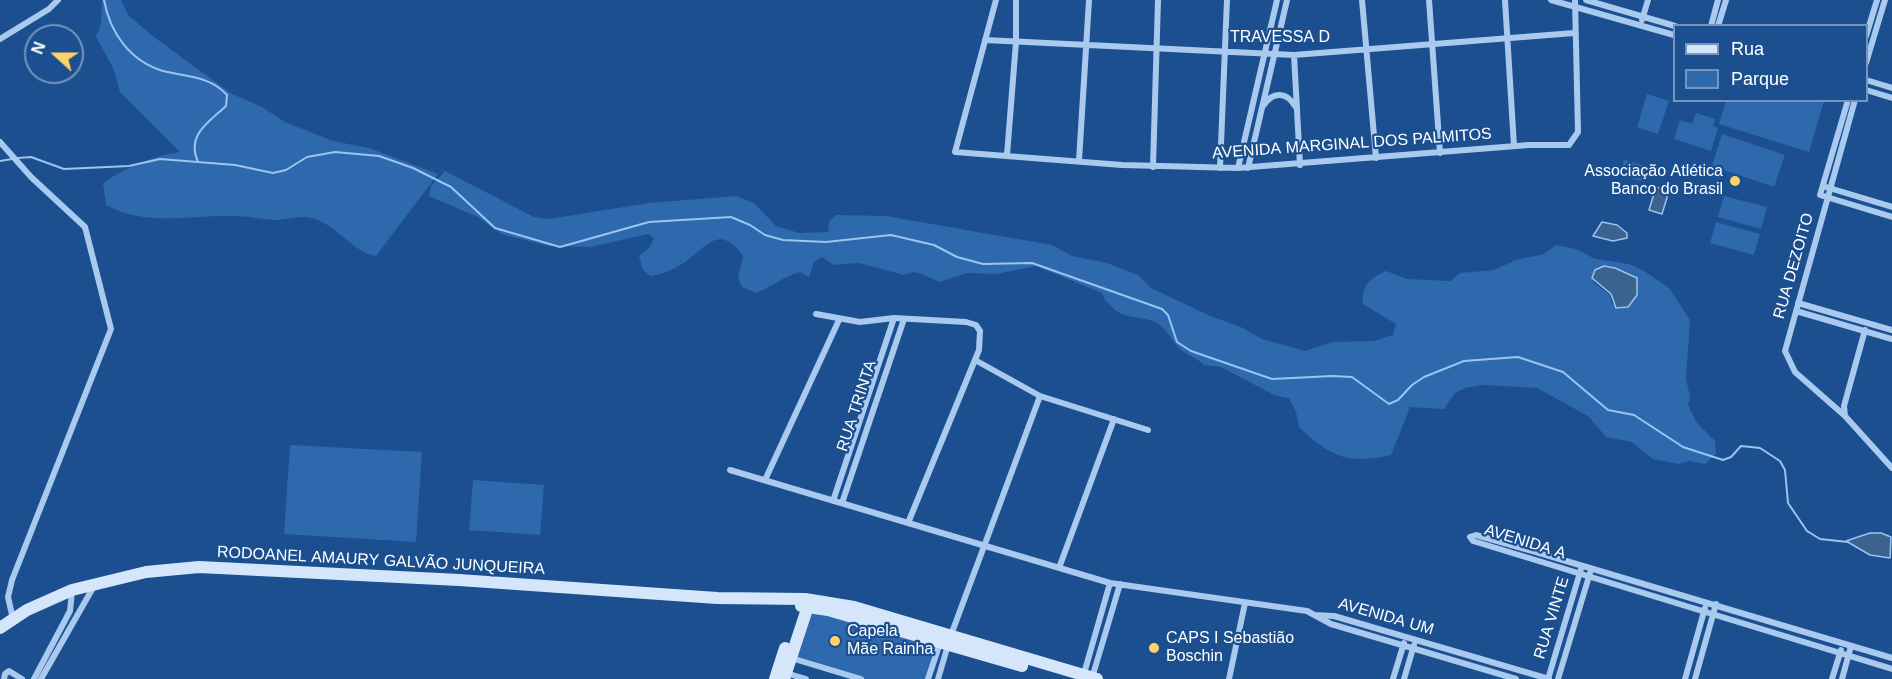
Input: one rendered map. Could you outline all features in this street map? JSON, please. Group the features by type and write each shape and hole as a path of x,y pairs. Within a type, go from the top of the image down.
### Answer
{"main road":[{"name":"RODOANEL AMAURY GALVÃO JUNQUEIRA","path":"0,628 57,595 72,590 146,572 202,567 804,602 945,639"},
{"path":"782,677 790,658 804,602"},
{"path":"782,677 804,602"},
{"path":"945,639 1089,678"},
{"path":"945,639 1070,679"}],"street":[{"path":"0,39 49,9 58,0"},
{"path":"985,40 996,0"},
{"path":"1007,155 1016,42 1016,0"},
{"path":"1079,161 1089,0"},
{"path":"1153,167 1158,0"},
{"path":"1220,168 1227,0"},
{"path":"1238,168 1277,0"},
{"path":"1248,168 1287,0"},
{"path":"1362,0 1376,158"},
{"path":"1429,0 1440,153"},
{"path":"1506,0 1514,146"},
{"path":"1551,0 1571,3 1673,35"},
{"path":"1586,0 1673,25"},
{"path":"1640,25 1648,0"},
{"path":"1712,24 1718,0"},
{"path":"1719,24 1726,0"},
{"path":"1868,29 1877,0"},
{"path":"1868,56 1885,0"},
{"path":"1571,3 1574,33"},
{"name":"TRAVESSA D","path":"985,40 1294,55 1574,33"},
{"name":"AVENIDA MARGINAL DOS PALMITOS","path":"985,40 955,152 1153,167 1248,168 1514,146 1565,146 1571,143 1578,130 1574,33"},
{"path":"1294,55 1300,165"},
{"path":"1868,81 1892,88"},
{"path":"1868,91 1892,98"},
{"path":"1259,120 1267,100 1275,95 1289,98 1297,113"},
{"name":"RUA DEZOITO","path":"1827,198 1820,195 1847,102"},
{"name":"RUA DEZOITO","path":"1845,416 1802,379 1787,359 1785,346 1854,102"},
{"path":"0,142 31,177 86,227 111,329 109,339 12,580 8,597 13,619"},
{"path":"1822,186 1892,207"},
{"path":"1827,198 1892,217"},
{"path":"1798,303 1892,330"},
{"path":"1796,311 1892,339"},
{"path":"816,314 839,320 863,322 894,318 974,324 982,337 975,360 908,523"},
{"name":"RUA TRINTA","path":"833,501 894,318"},
{"name":"RUA TRINTA","path":"842,503 904,319"},
{"path":"765,480 839,320"},
{"path":"1867,323 1844,406 1845,416 1892,468"},
{"path":"975,360 1040,396 1148,430"},
{"path":"928,679 984,546 1040,396"},
{"path":"1059,568 1114,419"},
{"path":"730,470 1110,583 1279,606 1315,615"},
{"name":"AVENIDA A","path":"1892,658 1592,568 1476,535 1470,537 1473,541 1892,669"},
{"name":"RUA VINTE","path":"1548,679 1582,566"},
{"name":"RUA VINTE","path":"1558,679 1592,568"},
{"path":"41,679 96,583"},
{"path":"1089,678 1110,583"},
{"path":"1089,678 1120,584"},
{"path":"34,679 70,611 72,590"},
{"path":"1684,679 1707,602"},
{"path":"1229,679 1245,603"},
{"path":"1695,679 1716,604"},
{"name":"AVENIDA UM","path":"1315,615 1341,618 1548,679"},
{"name":"AVENIDA UM","path":"1315,615 1338,626 1516,679"},
{"path":"1338,626 1341,618"},
{"path":"1393,679 1405,637"},
{"path":"938,679 945,639"},
{"path":"1404,679 1415,640"},
{"path":"1832,679 1842,644"},
{"path":"1842,679 1851,646"},
{"path":"790,658 861,679"},
{"path":"4,679 4,674 9,672 22,679"},
{"path":"782,677 807,679"}],"green space":[{"path":"102,0 121,0 128,15 154,37 232,94 262,107 285,122 333,141 369,148 438,174 376,256 358,248 325,223 305,217 277,220 233,216 150,218 121,212 106,205 103,183 140,163 180,152 120,92 114,70 96,37 101,24"},
{"path":"1647,94 1669,101 1658,134 1637,127"},
{"path":"1726,102 1823,102 1809,152 1719,124"},
{"path":"1696,113 1715,119 1713,126 1718,128 1711,151 1674,139 1680,120 1692,124"},
{"path":"1722,134 1785,155 1774,187 1712,166"},
{"path":"1624,160 1649,167 1645,182 1620,175"},
{"path":"445,171 534,217 549,219 649,203 736,196 754,203 776,226 799,233 828,232 829,222 836,215 886,216 1052,245 1072,256 1107,263 1138,275 1151,288 1208,315 1243,328 1262,339 1305,351 1332,342 1374,341 1393,335 1396,324 1363,304 1365,287 1375,277 1386,271 1407,279 1450,281 1460,273 1494,270 1516,260 1544,254 1556,245 1576,249 1595,259 1629,264 1669,288 1690,320 1686,379 1690,397 1688,405 1697,423 1715,441 1716,454 1705,464 1689,461 1679,464 1653,459 1632,442 1606,437 1588,416 1537,388 1483,385 1465,388 1455,393 1444,409 1410,407 1391,455 1363,459 1341,456 1331,452 1299,427 1296,412 1289,398 1276,396 1221,367 1204,365 1180,349 1155,322 1119,313 1105,301 1102,293 1036,266 996,274 967,273 939,282 922,274 913,272 904,275 859,263 834,265 822,257 814,262 809,277 800,272 756,293 742,287 738,278 743,256 734,245 726,240 719,239 711,242 679,266 651,276 643,270 639,256 650,247 654,238 648,234 590,247 549,246 501,234 478,217 429,196 431,186","holes":["1604,266 1616,267 1637,278 1637,296 1628,307 1618,309 1611,302 1610,295 1594,283 1592,278 1594,270"]},
{"path":"1724,196 1767,207 1761,229 1718,217"},
{"path":"1716,222 1760,234 1754,255 1710,243"},
{"path":"290,445 422,452 416,542 284,534"},
{"path":"473,480 544,485 540,535 469,530"},
{"path":"807,606 940,643 928,679 861,679 791,658"}],"shaded area":[{"path":"1656,187 1669,191 1662,214 1649,210"},
{"path":"1602,222 1617,225 1627,233 1627,238 1613,241 1593,236"},
{"path":"1604,266 1615,268 1637,278 1637,295 1628,307 1616,308 1611,294 1592,278 1595,270"},
{"path":"1870,533 1881,533 1891,537 1890,558 1870,555 1846,541"}],"waterway":[{"path":"104,0 111,24 131,53 163,71 213,84 227,95 226,106 206,124 197,137 195,153 198,162"},
{"path":"18,158 31,157 64,169 129,166 160,159 235,165 273,173 286,170 307,157 335,152 379,156 413,168 451,187 495,228 560,247 649,222 731,217 750,225 765,235 783,240 826,242 891,235 934,245 957,257 983,264 1032,263 1162,309 1168,315 1177,342 1191,351 1272,379 1352,377 1389,404 1398,400 1412,385 1424,377 1464,361 1518,357 1563,372 1608,410 1634,415 1683,447 1723,460 1731,457 1741,446 1760,448 1780,461 1785,470 1788,503 1807,531 1820,539 1848,542"},
{"path":"0,161 12,159"}],"place":[{"name":"Associação Atlética Banco do Brasil","path":"1735,181"},
{"name":"Capela Mãe Rainha","path":"835,641"},
{"name":"CAPS I Sebastião Boschin","path":"1154,648"}]}
